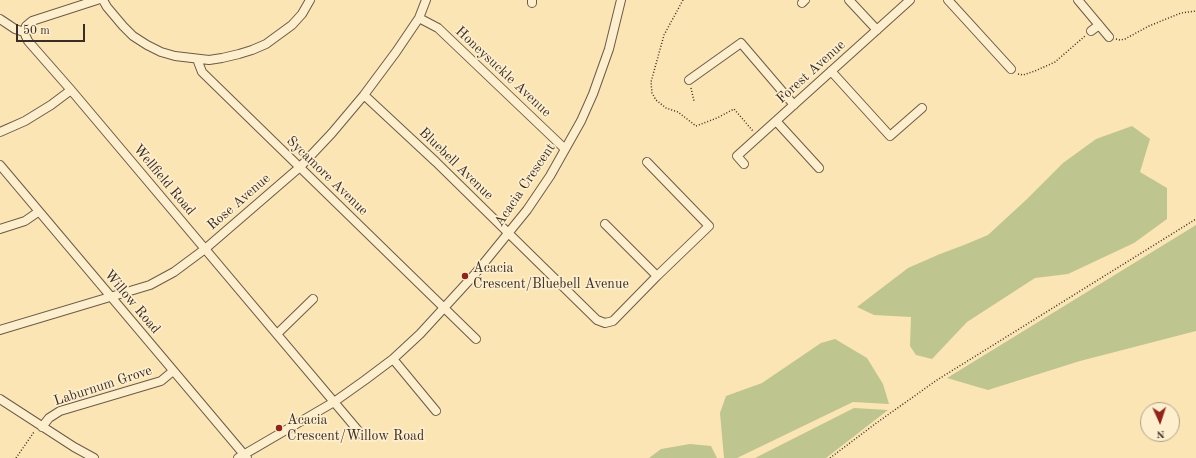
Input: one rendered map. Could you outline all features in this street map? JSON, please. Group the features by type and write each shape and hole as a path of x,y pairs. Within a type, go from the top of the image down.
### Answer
{"street":[{"path":"0,19 15,29 24,32 26,26 32,22 97,0"},
{"path":"103,0 107,7 133,36 161,52 175,56 197,59 222,58 252,50 266,44 292,25 302,14 310,0"},
{"name":"Rose Avenue","path":"0,330 150,285 174,272 205,249 300,167 332,133 364,95 396,52 419,18 426,0"},
{"name":"Acacia Crescent","path":"243,457 334,402 365,380 392,358 420,334 508,234 527,210 550,176 581,121 601,72 614,31 621,0"},
{"path":"849,0 877,30"},
{"name":"Forest Avenue","path":"744,164 737,156 910,0"},
{"path":"948,0 1011,69"},
{"path":"1078,0 1109,37"},
{"name":"Honeysuckle Avenue","path":"419,18 438,28 565,149"},
{"path":"1091,31 1099,25"},
{"name":"Wellfield Road","path":"24,32 28,41 361,434"},
{"path":"689,80 741,43 794,105"},
{"name":"Sycamore Avenue","path":"197,59 202,72 476,339"},
{"path":"832,71 890,136 922,108"},
{"path":"0,132 25,121 52,105 71,90"},
{"name":"Bluebell Avenue","path":"364,95 436,162 597,320 605,322 613,321 709,226 646,162"},
{"path":"776,121 819,168"},
{"name":"Willow Road","path":"0,165 38,212 174,371 243,457"},
{"path":"0,229 25,221 38,212"},
{"path":"606,224 657,276"},
{"path":"277,334 313,299"},
{"path":"392,358 436,411"},
{"name":"Laburnum Grove","path":"41,426 49,418 60,411 161,381 174,371"},
{"path":"0,399 74,447 94,458"}],"path":[{"path":"1109,37 1120,40 1181,13 1196,11"},
{"path":"1011,69 1017,74 1024,75 1055,62 1091,31"},
{"path":"689,80 694,101"},
{"path":"830,458 936,380 1196,219"},
{"path":"16,458 41,426"}],"green space":[{"path":"1132,126 1150,139 1140,172 1167,188 1167,219 1134,243 1068,274 1035,278 967,322 932,359 916,355 910,346 911,317 874,315 857,307 908,268 988,235 1063,163 1096,139"},
{"path":"1196,225 1196,331 1080,361 988,390 947,378"},
{"path":"835,339 867,358 883,384 889,404 853,402 737,458 724,458 720,413 726,396 762,383 821,343"},
{"path":"854,408 888,410 826,458 755,458"},
{"path":"690,444 711,446 717,458 649,458 661,449"}],"place":[{"name":"Acacia Crescent/Bluebell Avenue","path":"465,276"},
{"name":"Acacia Crescent/Willow Road","path":"279,428"}]}
